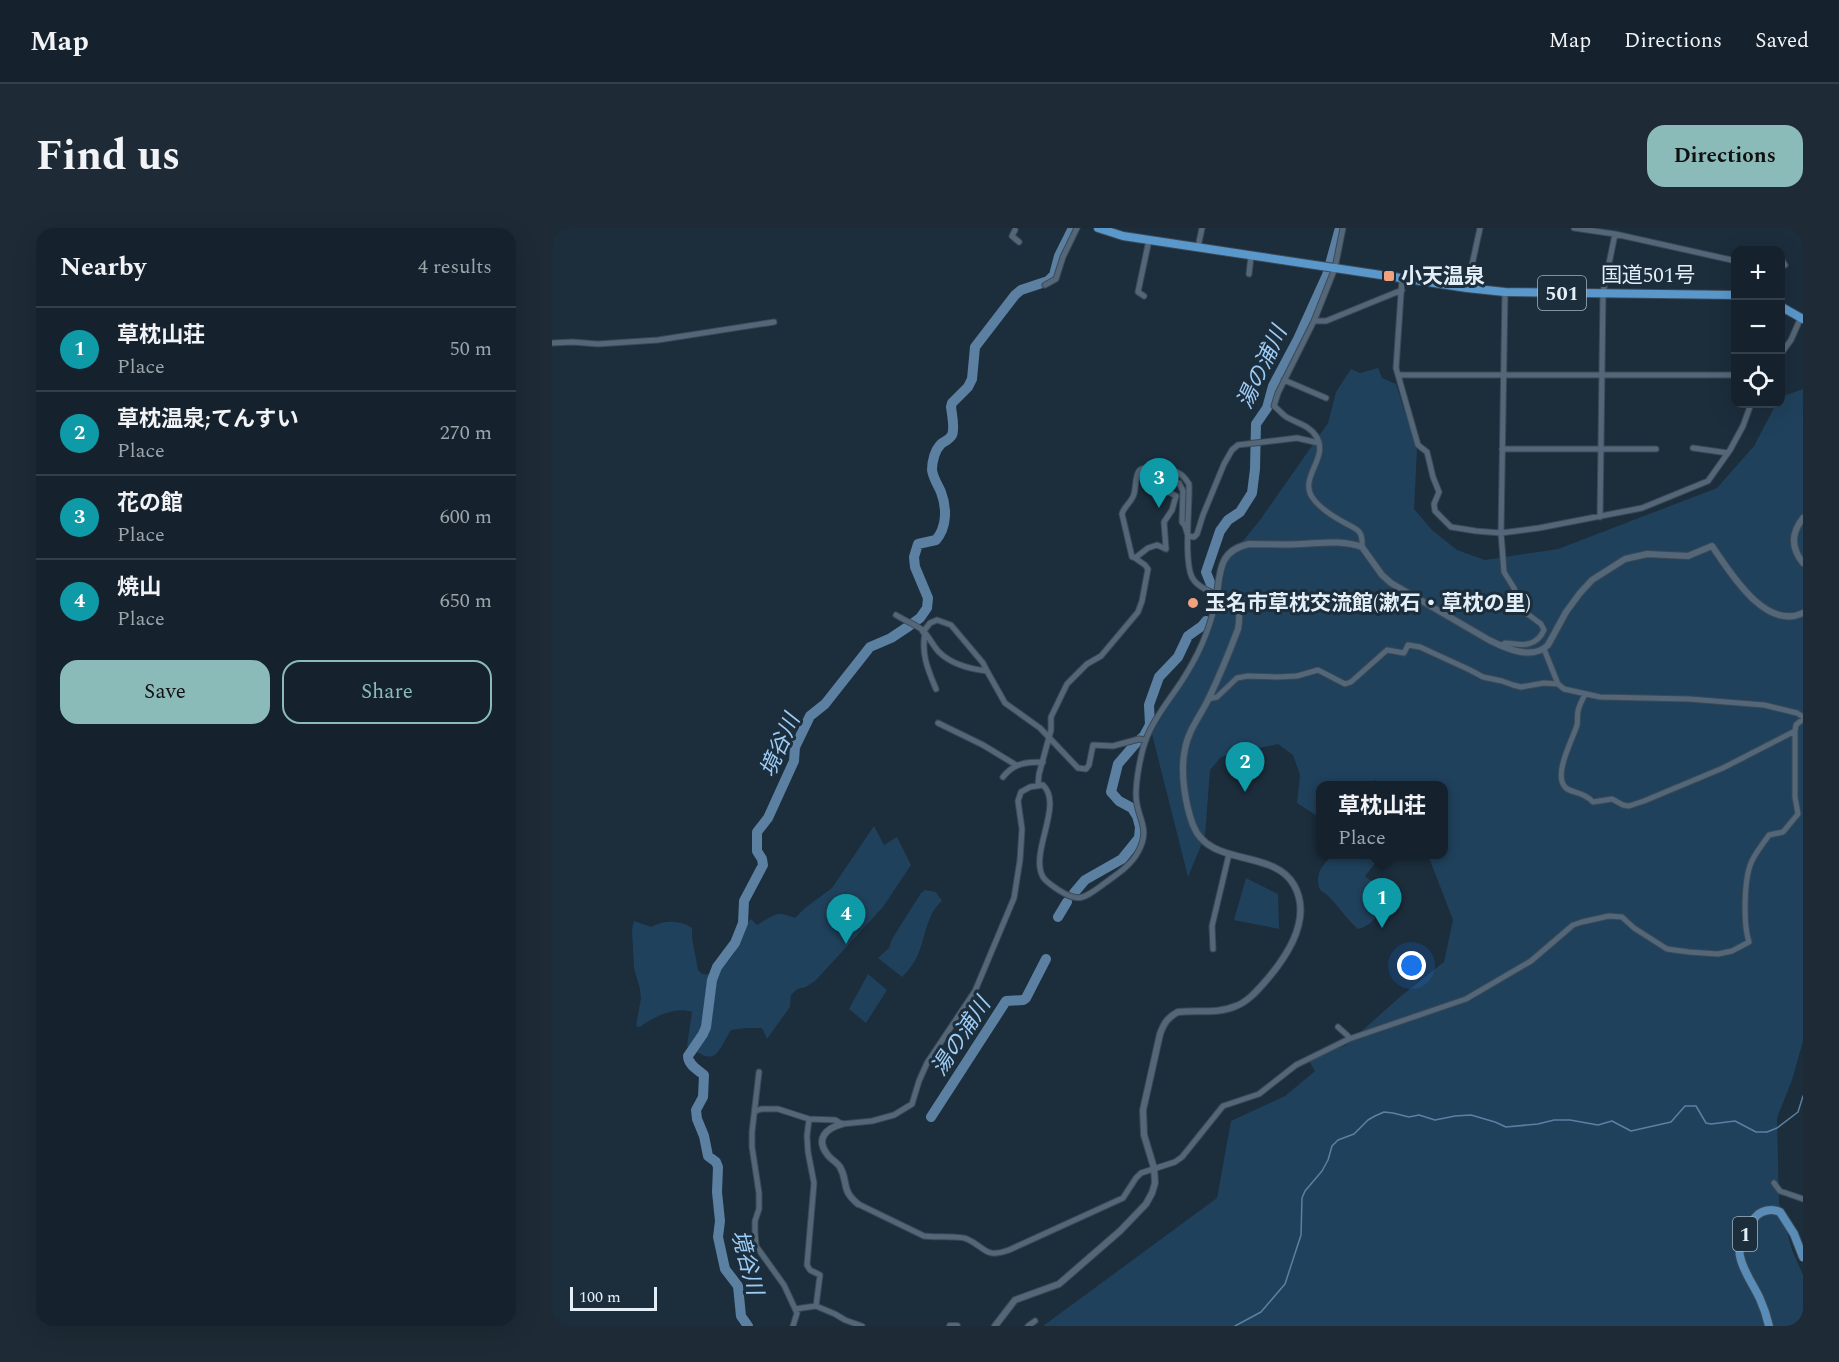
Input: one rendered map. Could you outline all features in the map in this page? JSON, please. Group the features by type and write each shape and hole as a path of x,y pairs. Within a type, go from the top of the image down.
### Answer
{"highway":[{"name":"国道501号","path":"1098,228 1123,236 1467,288 1505,292 1731,295"},
{"path":"1785,308 1802,316"}],"main road":[{"name":"1","path":"1769,1326 1760,1299 1739,1254 1745,1235 1759,1213 1770,1209 1780,1212 1794,1234 1803,1257"}],"street":[{"path":"1045,285 1056,279 1063,257 1077,228"},
{"path":"1198,248 1202,228"},
{"path":"1343,228 1314,321 1284,380 1274,406 1285,416 1303,424 1315,435 1319,443 1316,463 1308,481 1308,491 1314,500 1358,530 1362,536 1362,547 1382,575 1391,583 1501,646 1530,653 1544,649 1553,638 1566,612 1592,580 1625,559 1647,554 1688,556 1712,546 1752,599 1763,608 1790,617 1803,613"},
{"path":"1467,288 1480,228"},
{"path":"1574,228 1615,234 1731,260"},
{"path":"1014,229 1012,236 1018,242"},
{"path":"1600,517 1602,293 1615,234"},
{"path":"1144,296 1138,292 1149,240"},
{"path":"1249,274 1251,256"},
{"path":"1402,279 1396,368 1418,445 1427,452 1439,492 1434,504 1435,511 1451,527 1502,533 1600,517 1649,506 1708,481 1728,453 1743,426 1750,408"},
{"path":"1314,321 1326,321 1402,290"},
{"path":"1501,646 1504,643 1526,645 1536,642 1544,630 1541,624 1522,610 1514,588 1504,572 1502,449 1505,292"},
{"path":"1781,354 1791,340 1802,316"},
{"path":"552,343 598,344 658,340 774,322"},
{"path":"1398,375 1731,375"},
{"path":"1284,380 1326,398"},
{"path":"1188,536 1194,537 1197,534 1224,464 1232,450 1238,445 1297,438 1319,443"},
{"path":"1693,448 1728,453"},
{"path":"1502,449 1656,449"},
{"path":"995,1326 1015,1300 1059,1284 1146,1204 1155,1183 1154,1168 1144,1135 1143,1110 1160,1034 1165,1022 1178,1012 1225,1010 1244,1002 1261,986 1286,954 1298,926 1300,908 1298,896 1293,884 1284,873 1211,846 1196,832 1190,814 1184,779 1185,747 1234,640 1239,611 1232,601 1206,590 1193,579 1189,564 1188,536 1190,484 1179,473 1160,468 1144,467 1140,470 1134,495 1123,509 1122,514 1132,557 1148,569 1142,601 1138,612 1101,656 1087,664 1067,684 1051,717 1049,739 1038,785"},
{"path":"1135,558 1148,548 1157,545 1166,549 1164,522 1172,510 1176,496 1163,489 1171,482 1179,483 1183,491 1182,522 1188,536"},
{"path":"1803,518 1796,529 1794,547 1803,563"},
{"path":"1362,547 1346,542 1321,541 1303,544 1249,544 1241,546 1226,556 1214,612 1202,645 1188,672 1142,740 1136,795 1145,831 1143,842 1131,862 1090,895 1078,898 1069,896 1044,878 1040,867 1040,853 1050,807 1047,788 1038,785 1021,792 1018,801 1022,829 1020,860 1014,898 975,991 927,1063 912,1104 894,1115 872,1121 842,1124 827,1130 823,1137 823,1146 827,1155 839,1165 846,1191 858,1204 924,1236 965,1238 984,1251 999,1254 1123,1198 1141,1173 1175,1162 1182,1157 1223,1106 1259,1094 1296,1065 1349,1039 1466,999 1531,961 1573,925 1609,916 1622,917 1634,928 1667,949 1696,953 1718,954 1732,951 1749,942 1745,918 1747,876 1752,861 1769,835 1783,832 1798,814 1795,797 1794,731 1803,718 1797,713 1764,705 1585,694 1564,689 1558,684 1544,649"},
{"path":"896,615 924,632 938,652 951,661 968,668 987,671"},
{"path":"936,689 923,651 924,632 930,623 937,620 951,625 983,663 1005,703 1040,728 1078,768 1086,769 1089,765 1094,745 1113,746 1142,740"},
{"path":"1208,699 1217,697 1237,678 1248,676 1287,677 1318,670 1345,684 1351,682 1388,651 1404,653 1408,645 1420,647 1484,677 1513,685 1521,687 1544,683 1558,684"},
{"path":"1585,694 1578,710 1578,723 1562,772 1563,785 1568,790 1587,795 1593,802 1612,799 1623,806 1629,806 1644,801 1723,768 1794,731"},
{"path":"938,723 1016,765"},
{"path":"1003,777 1011,767 1016,765 1043,762"},
{"path":"1213,949 1212,926 1229,854"},
{"path":"1338,1028 1349,1039"},
{"path":"759,1072 752,1132 759,1193 759,1209 754,1232 756,1246 775,1271 797,1313 793,1326"},
{"path":"756,1111 778,1109 809,1119 835,1120 842,1124"},
{"path":"809,1119 808,1152 814,1183 807,1264 810,1270 819,1275 816,1306"},
{"path":"1774,1183 1780,1191 1803,1199"},
{"path":"795,1309 816,1306 862,1326"},
{"path":"1028,1326 1035,1321"},
{"path":"950,1326 957,1326"}],"shaded area":[{"path":"1378,368 1382,378 1396,384 1417,450 1414,509 1432,530 1457,550 1485,560 1558,549 1717,488 1754,446 1774,408 1785,408 1785,396 1803,389 1803,1041 1792,1080 1777,1118 1779,1202 1792,1250 1803,1275 1803,1326 1043,1326 1217,1198 1231,1121 1285,1096 1315,1071 1309,1061 1345,1046 1401,996 1444,962 1453,920 1430,859 1448,859 1448,781 1316,781 1316,815 1297,803 1300,775 1293,755 1278,744 1221,757 1210,770 1205,836 1188,877 1152,734 1206,643 1214,621 1229,558 1260,520 1328,423 1336,392 1351,369 1360,373"},
{"path":"874,826 884,845 897,837 911,865 883,907 816,980 806,987 797,989 791,995 790,1007 767,1039 762,1028 731,1030 718,1052 710,1057 687,1046 692,1012 672,1011 640,1027 636,1026 641,998 634,968 632,930 634,921 651,927 672,922 682,923 692,928 698,970 702,974 711,974 721,968 732,956 744,927 751,919 757,925 779,914 795,918 832,888"},
{"path":"1329,859 1379,859 1365,876 1376,885 1369,893 1381,910 1371,922 1358,929 1331,898 1320,890 1318,880"},
{"path":"1246,878 1278,894 1279,929 1234,920"},
{"path":"925,890 936,892 942,901 930,917 917,956 902,977 878,958 889,948 892,939"},
{"path":"868,974 887,990 866,1023 849,1009"}],"waterway":[{"name":"境谷川","path":"748,1326 741,1316 738,1286 725,1269 718,1237 720,1221 717,1192 718,1167 716,1162 708,1156 704,1136 697,1119 696,1110 703,1097 704,1075 691,1065 688,1056 706,1027 712,980 717,967 735,943 743,923 744,901 763,865 757,851 757,832 768,818 794,761 795,747 810,716 825,704 870,647 891,638 909,626 920,618 927,608 928,598 915,567 914,557 918,544 936,540 944,523 944,504 934,479 933,463 939,446 952,435 952,403 968,387 972,379 975,347 1015,295 1021,290 1048,281 1054,275 1059,256 1073,228"},
{"name":"湯の浦川","path":"1212,587 1206,572 1220,531 1228,520 1240,512 1252,493 1256,424 1267,408 1273,386 1298,339 1327,275 1340,228"},
{"name":"湯の浦川","path":"1074,893 1085,880 1122,859 1139,838 1140,827 1137,816 1132,808 1119,801 1111,792 1118,764 1144,736 1150,725 1149,705 1159,677 1178,657 1188,636 1206,621"},
{"name":"湯の浦川","path":"1058,917 1067,902"},
{"name":"湯の浦川","path":"931,1117 1006,1001 1026,998 1046,959"},
{"path":"1235,1326 1261,1312 1285,1284 1301,1235 1302,1198 1322,1171 1332,1146 1338,1140 1354,1134 1368,1120 1384,1112 1409,1117 1419,1115 1435,1120 1471,1115 1506,1127 1554,1120 1570,1120 1598,1125 1612,1121 1631,1131 1671,1122 1685,1106 1696,1106 1706,1123 1735,1121 1756,1132 1767,1132 1777,1128 1798,1112 1803,1096"}],"place":[{"name":"小天温泉","path":"1389,276"},
{"name":"花の館","path":"1159,508"},
{"name":"玉名市草枕交流館(漱石・草枕の里)","path":"1193,603"},
{"name":"草枕温泉;てんすい","path":"1245,792"},
{"name":"草枕山荘","path":"1382,928"},
{"name":"焼山","path":"846,944"}]}
